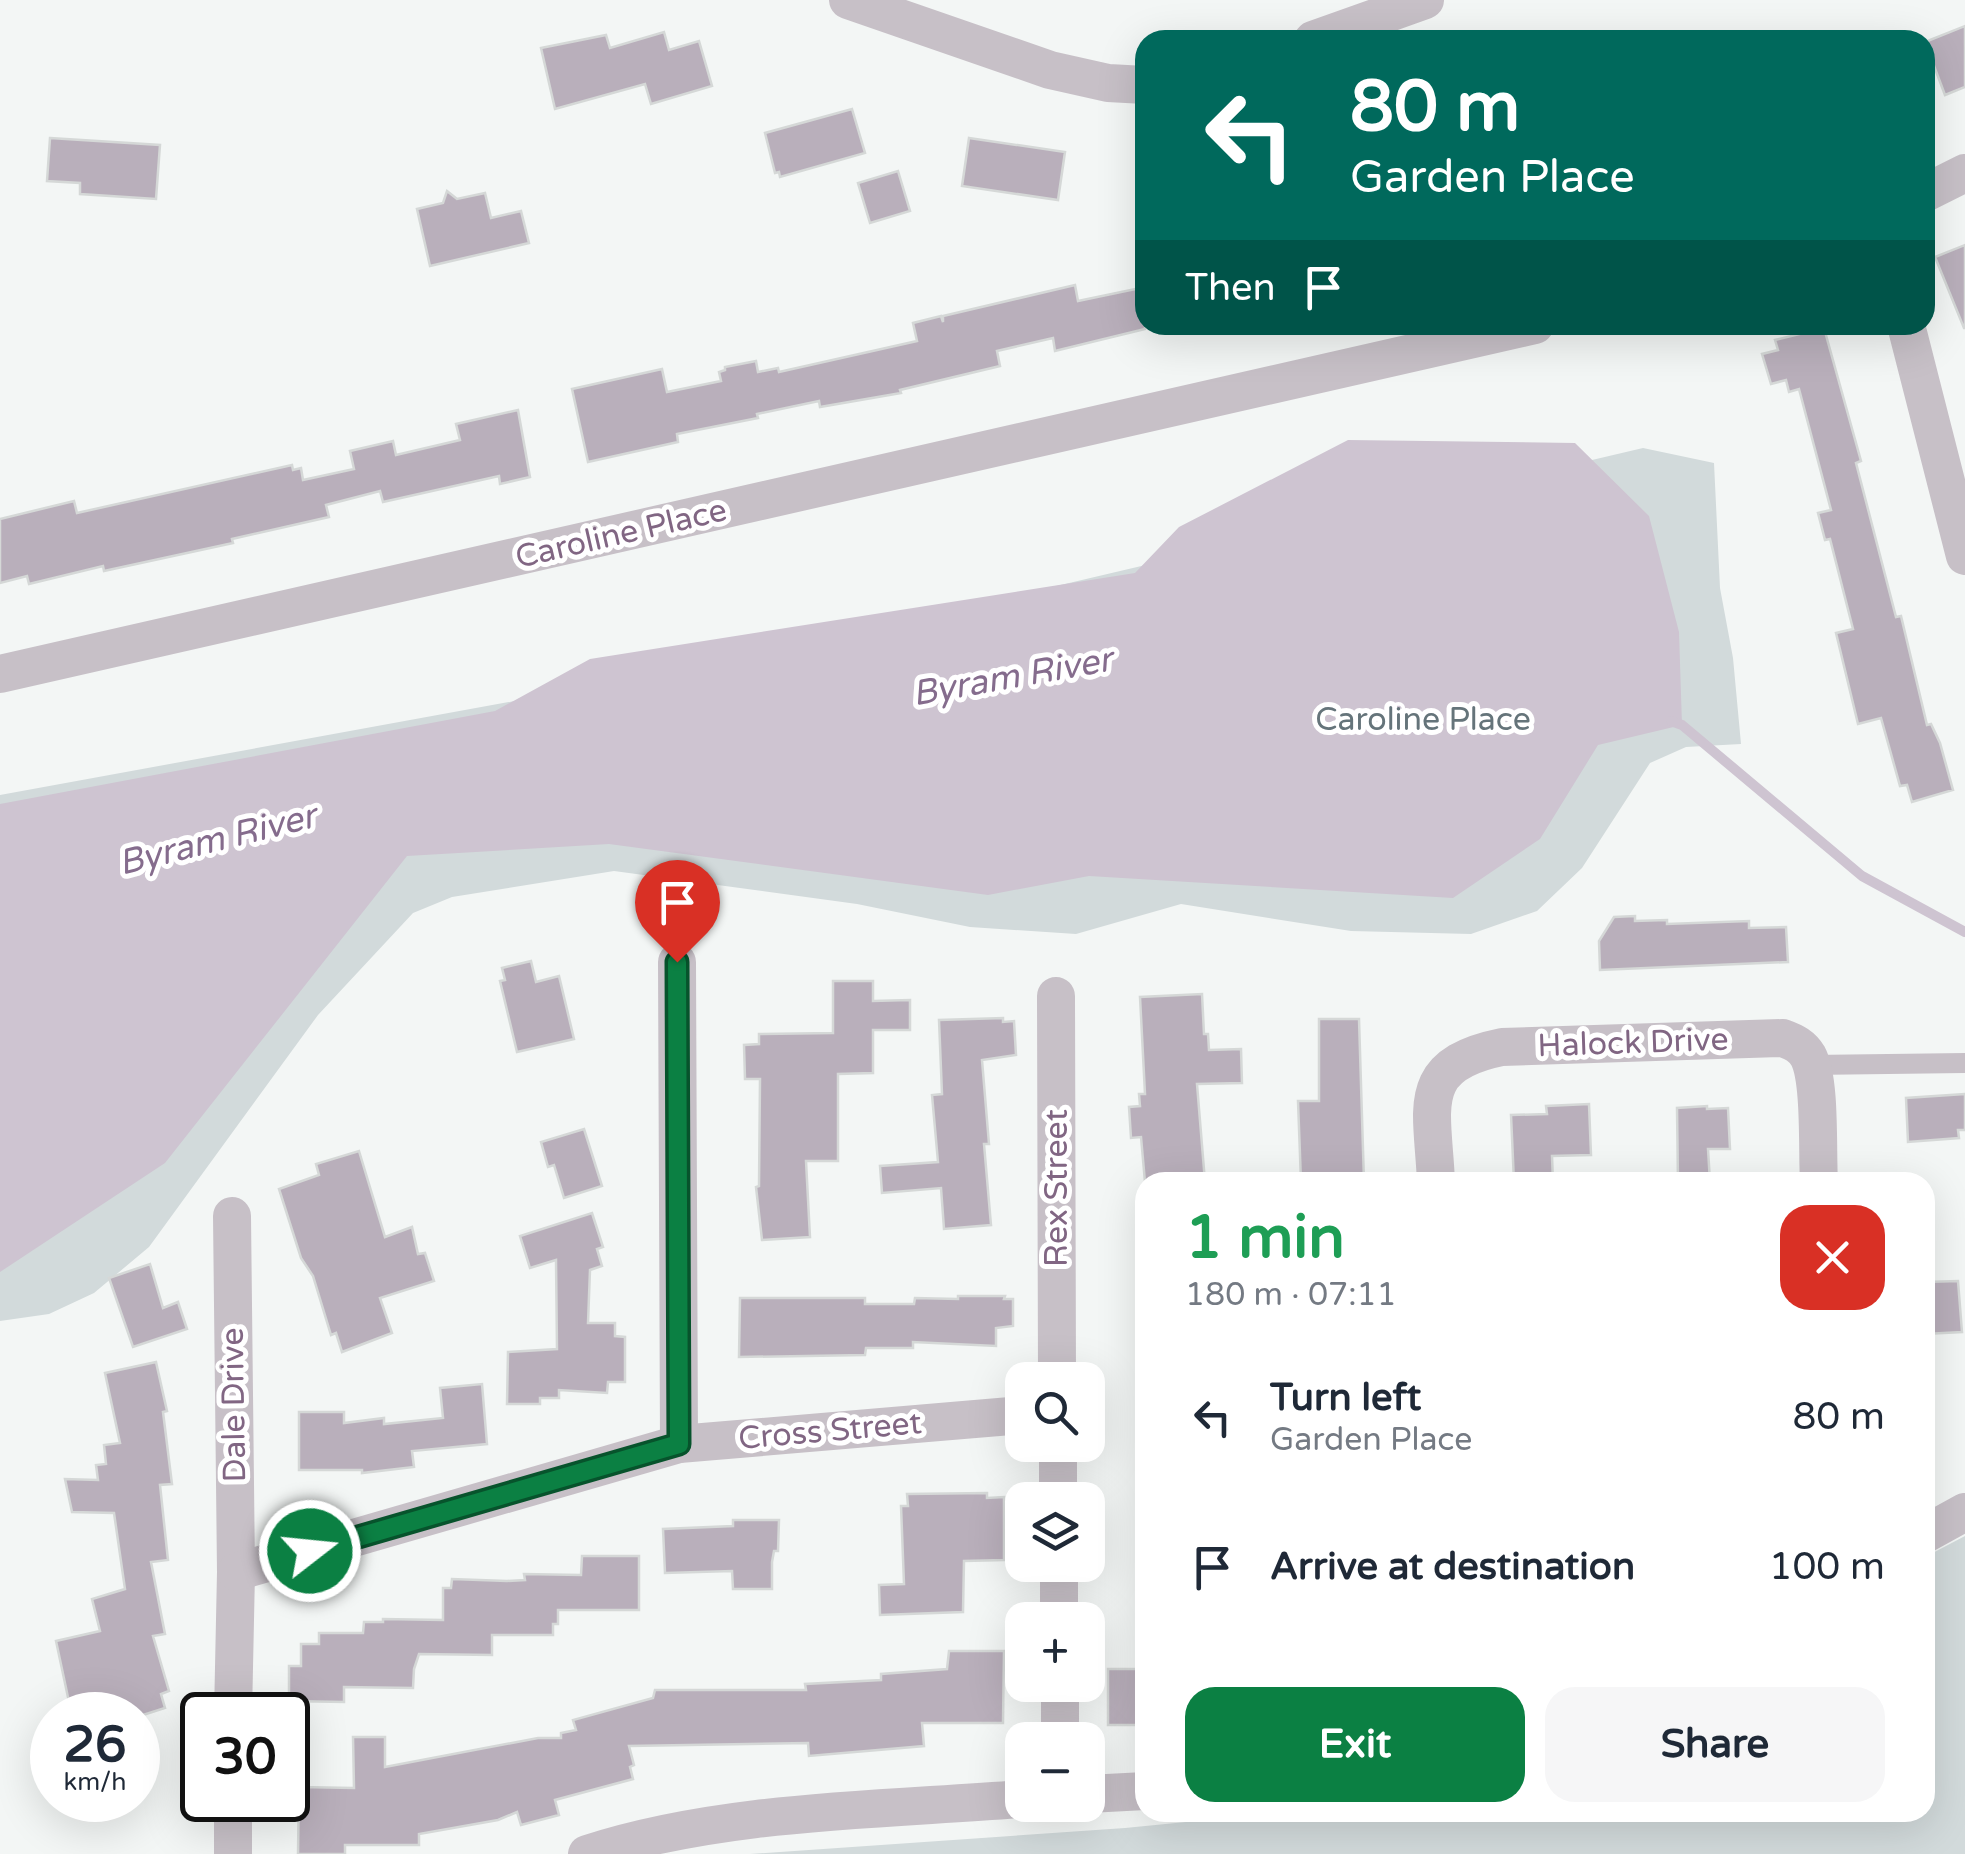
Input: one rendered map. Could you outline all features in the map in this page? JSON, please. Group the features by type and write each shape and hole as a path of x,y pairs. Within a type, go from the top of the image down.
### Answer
{"street":[{"path":"848,0 1050,70 1108,83 1135,84"},
{"path":"1341,30 1425,0"},
{"path":"1935,188 1965,173"},
{"name":"Caroline Place","path":"0,674 1491,335"},
{"path":"1909,335 1965,556"},
{"path":"677,962 679,1444"},
{"name":"Rex Street","path":"1056,996 1058,1362"},
{"name":"Halock Drive","path":"1436,1172 1436,1082 1449,1066 1472,1054 1502,1047 1783,1038 1798,1044 1810,1065"},
{"path":"1810,1065 1818,1172"},
{"name":"Dale Drive","path":"232,1216 233,1692"},
{"name":"Cross Street","path":"236,1572 679,1444 1005,1416"},
{"path":"1935,1528 1965,1512"},
{"path":"1105,1793 1135,1791"},
{"path":"587,1854 744,1821 1005,1800"},
{"path":"233,1822 233,1854"}],"lane":[{"path":"1810,1065 1965,1063"}],"green space":[{"name":"Caroline Place","path":"1643,448 1714,463 1720,588 1733,658 1741,744 1686,747 1650,763 1582,868 1537,911 1471,934 1351,931 1181,904 1076,934 970,927 857,904 614,871 452,897 413,913 318,1015 149,1247 94,1293 49,1314 0,1321 0,795 569,691 656,680"},
{"path":"1965,1536 1965,1854 750,1854 1186,1822 1935,1822 1935,1552"}],"water":[{"name":"Caroline Place","path":"1348,440 1575,443 1649,516 1679,632 1682,725 1598,745 1540,839 1453,898 1089,876 988,895 609,844 407,856 165,1163 0,1272 0,804 495,711 590,659 1135,573 1179,527"}],"building":[{"path":"1965,26 1965,87 1945,95 1935,68 1935,38"},
{"path":"664,32 669,50 699,41 712,86 651,104 645,84 555,109 541,48 606,35 610,48"},
{"path":"852,109 865,153 780,177 779,172 775,173 765,133"},
{"path":"50,138 160,145 156,199 80,194 80,183 47,181"},
{"path":"969,138 1065,152 1058,200 962,186"},
{"path":"898,171 910,211 870,223 858,183"},
{"path":"447,191 457,199 485,193 491,218 521,211 529,243 430,266 417,209 443,203"},
{"path":"1965,245 1965,328 1964,328 1935,257"},
{"path":"1075,285 1078,301 1135,289 1135,331 1055,351 1053,338 997,351 1000,366 900,390 901,393 820,407 819,401 757,414 758,418 677,434 678,442 588,462 572,389 662,369 667,392 721,381 719,372 725,367 756,361 758,372 778,368 779,372 917,341 913,323 941,316 943,322 943,316"},
{"path":"1826,335 1861,461 1856,463 1896,617 1901,616 1927,725 1931,724 1940,743 1953,790 1912,802 1907,785 1900,786 1881,718 1858,724 1836,633 1853,629 1830,539 1825,540 1818,513 1831,510 1799,389 1789,392 1786,380 1771,384 1762,354 1778,350 1775,340"},
{"path":"518,410 530,477 500,484 499,476 383,502 380,491 326,505 329,517 232,539 233,543 104,571 103,566 29,584 27,576 0,583 0,519 74,501 77,513 292,465 293,470 301,468 303,480 354,469 350,451 393,441 396,455 460,440 456,424"},
{"path":"1635,916 1635,921 1667,920 1667,924 1749,921 1749,928 1786,927 1788,962 1600,970 1599,941 1614,917"},
{"path":"531,961 536,982 559,976 574,1039 517,1052 500,981 505,980 502,968"},
{"path":"833,981 873,981 873,1001 910,1000 910,1030 873,1030 873,1073 838,1074 838,1161 806,1161 810,1237 762,1240 756,1187 760,1079 745,1079 744,1045 759,1044 759,1034 833,1033"},
{"path":"1202,994 1209,1050 1241,1049 1242,1083 1197,1084 1204,1172 1144,1172 1141,1137 1131,1138 1129,1107 1140,1106 1139,1094 1145,1094 1140,997"},
{"path":"1003,1018 1003,1022 1014,1021 1016,1055 982,1060 991,1225 944,1229 941,1188 882,1193 880,1166 938,1162 932,1095 942,1094 939,1020"},
{"path":"1319,1019 1359,1019 1364,1172 1301,1172 1298,1101 1319,1101"},
{"path":"1965,1094 1965,1130 1958,1130 1959,1138 1908,1142 1906,1098"},
{"path":"1589,1104 1591,1155 1552,1156 1553,1172 1514,1172 1511,1115 1547,1114 1546,1106"},
{"path":"1677,1108 1728,1108 1730,1149 1708,1149 1709,1172 1678,1172"},
{"path":"584,1129 602,1186 564,1198 554,1165 548,1167 541,1142"},
{"path":"359,1151 385,1237 412,1227 418,1254 425,1253 434,1281 380,1298 392,1333 342,1352 336,1333 331,1335 313,1276 301,1258 279,1189 319,1175 316,1164"},
{"path":"592,1213 603,1247 597,1249 602,1266 590,1270 588,1323 615,1323 615,1336 625,1337 625,1382 608,1382 607,1393 559,1390 559,1398 540,1398 540,1404 507,1404 508,1352 557,1349 556,1260 530,1268 520,1236"},
{"path":"150,1264 163,1308 178,1302 187,1329 133,1347 109,1278"},
{"path":"1958,1281 1962,1332 1935,1333 1935,1282"},
{"path":"740,1298 865,1298 865,1304 914,1304 915,1298 1013,1299 1013,1326 996,1328 996,1346 913,1342 913,1348 866,1348 865,1355 739,1357"},
{"path":"156,1362 167,1411 163,1412 172,1484 160,1485 168,1560 151,1562 165,1634 153,1636 169,1691 161,1694 165,1708 160,1710 160,1692 67,1692 56,1641 100,1631 92,1599 125,1589 114,1513 72,1512 65,1479 98,1480 96,1465 106,1464 104,1445 120,1443 105,1373"},
{"path":"482,1384 487,1444 412,1451 414,1467 362,1473 299,1470 299,1412 344,1412 344,1423 384,1418 384,1424 443,1418 440,1388"},
{"path":"987,1493 987,1498 1004,1497 1004,1560 964,1561 963,1612 880,1615 879,1585 904,1584 901,1506 908,1506 907,1494"},
{"path":"733,1520 779,1520 772,1589 733,1589 732,1571 665,1573 663,1529 733,1526"},
{"path":"582,1556 639,1556 639,1610 558,1610 553,1635 492,1635 492,1655 419,1654 413,1688 344,1687 344,1702 310,1701 310,1692 289,1692 289,1666 301,1666 301,1644 319,1644 319,1633 363,1633 364,1622 443,1620 443,1588 451,1588 452,1579 507,1581 525,1580 524,1574 581,1575"},
{"path":"949,1651 1004,1651 1003,1723 922,1723 924,1746 809,1756 808,1743 629,1746 633,1779 555,1800 559,1815 521,1825 517,1812 498,1820 419,1834 419,1845 345,1845 345,1854 298,1854 298,1822 310,1822 310,1787 354,1788 353,1737 385,1737 385,1767 538,1738 561,1738 561,1733 576,1730 573,1720 653,1698 655,1690 806,1690 805,1684 881,1680 881,1674 947,1669"},
{"path":"1108,1669 1135,1669 1135,1725 1108,1725"}],"waterway":[{"name":"Byram River","path":"1671,721 1682,725 1862,876 1965,932"}],"route":[{"path":"310,1551 679,1444 677,962"}]}
